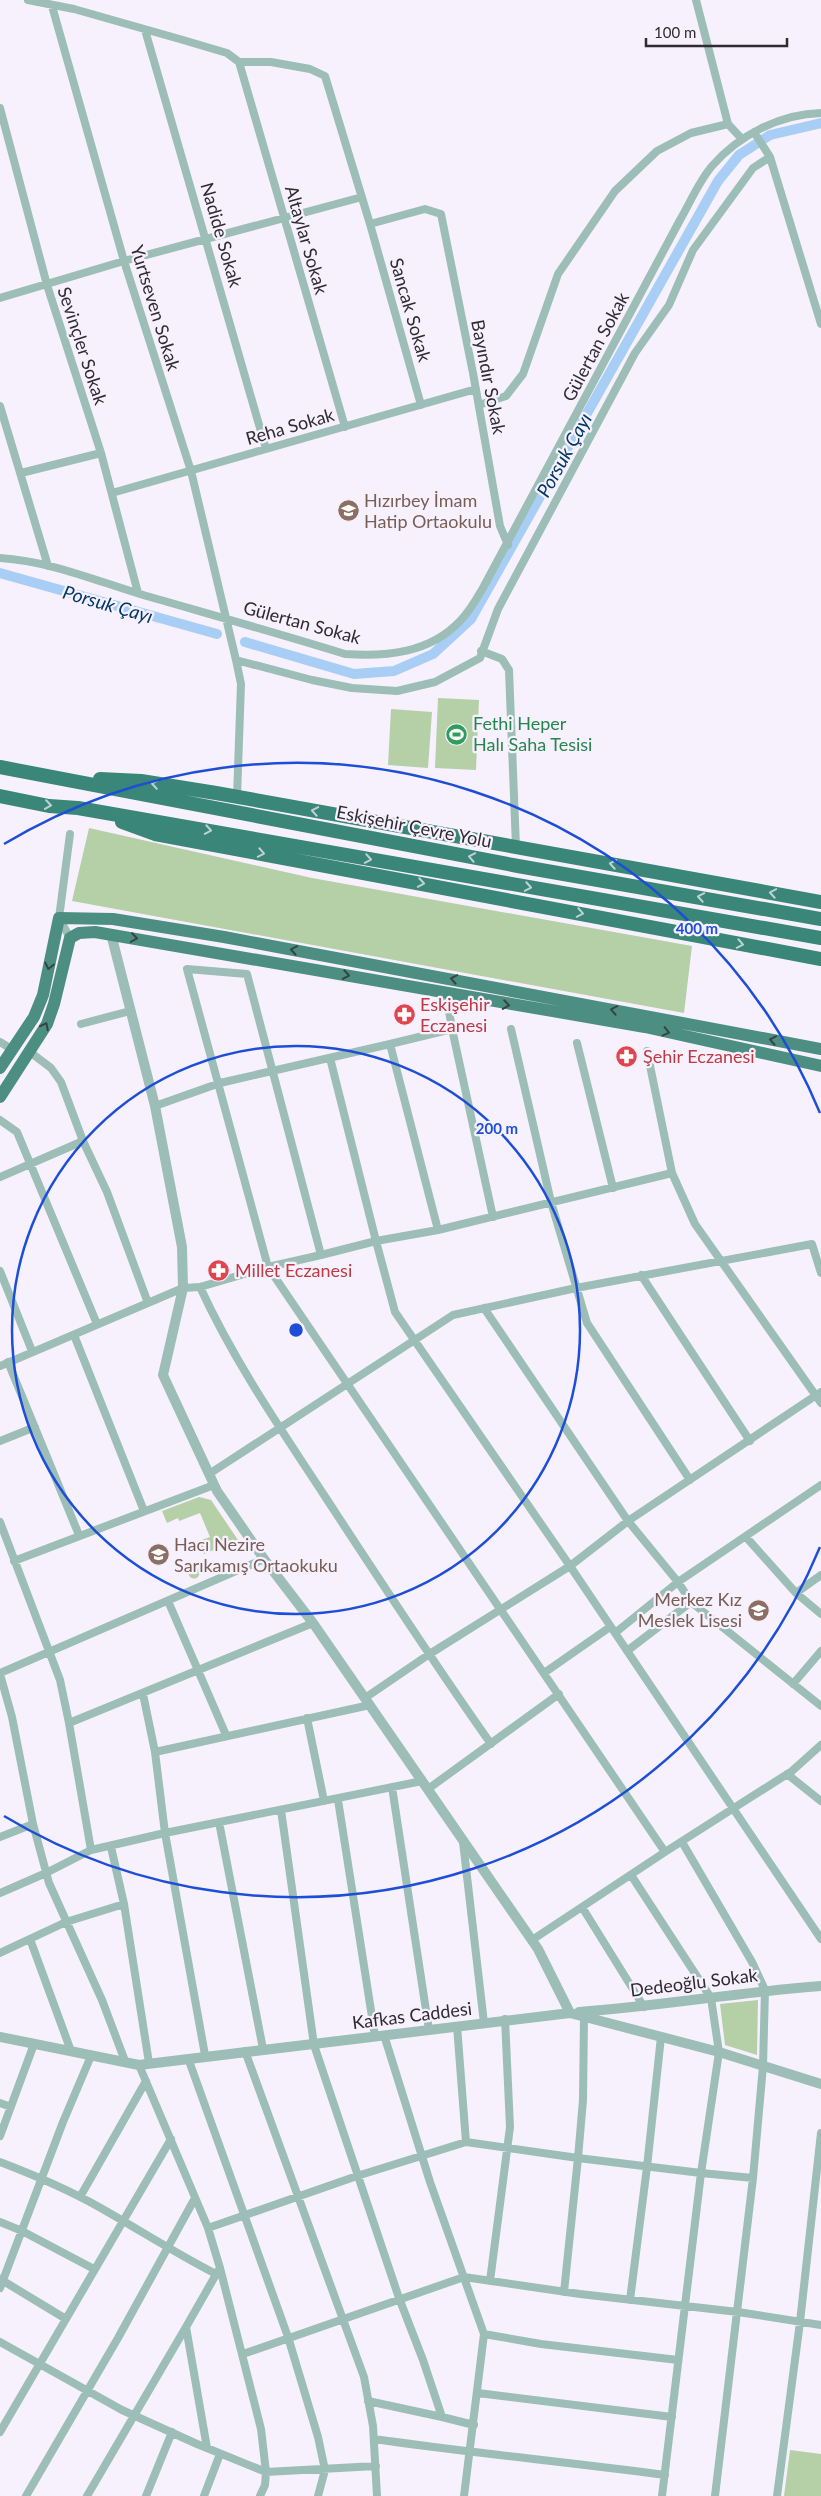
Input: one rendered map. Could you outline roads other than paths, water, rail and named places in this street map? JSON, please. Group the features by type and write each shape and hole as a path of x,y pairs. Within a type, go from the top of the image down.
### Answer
{"highway":[{"name":"Eskişehir Çevre Yolu","path":"0,767 518,866 821,919"},
{"path":"48,776 141,781 516,846 821,902"},
{"path":"0,796 49,806 78,808 821,938"},
{"path":"78,808 155,834 821,959"}],"main road":[{"path":"0,1068 34,1017 43,995 59,918 113,919 215,936 422,973 821,1049"},
{"path":"0,1097 47,1024 54,1004 70,938 79,933 111,934 645,1027 821,1066"}],"street":[{"path":"28,0 74,9 227,54 239,62"},
{"path":"696,0 728,124 742,139"},
{"name":"Yurtseven Sokak","path":"52,6 124,261 191,471 227,618 241,684 237,797"},
{"name":"Nadide Sokak","path":"145,30 266,449"},
{"name":"Sancak Sokak","path":"239,62 271,62 310,69 325,76 370,224 421,405"},
{"name":"Altaylar Sokak","path":"239,62 345,427"},
{"name":"Sevinçler Sokak","path":"0,108 47,285 101,453 138,593"},
{"name":"Gülertan Sokak","path":"0,558 48,566 345,654 375,656 406,652 433,641 460,622 484,586 508,545 685,212 711,167 742,139 771,123 805,113 821,113"},
{"path":"479,405 506,396 523,374 558,274 615,191 657,151 691,133 728,124"},
{"path":"755,133 770,157 821,324"},
{"path":"236,660 312,680 352,688 397,691 435,682 480,658 498,609 519,573 601,413 635,353 669,305 693,250 753,168 770,157"},
{"path":"0,298 124,261 362,197"},
{"name":"Bayındır Sokak","path":"370,224 425,209 441,214 476,389 500,526 508,545"},
{"name":"Reha Sokak","path":"112,493 476,389"},
{"path":"0,406 48,566"},
{"path":"21,473 101,453"},
{"path":"481,651 502,660 508,670 516,846"},
{"path":"70,834 59,918 70,938"},
{"path":"111,934 155,1106 182,1246 183,1288 163,1375 214,1485 264,1560 313,1622 532,1940 570,2013"},
{"path":"321,1255 247,974 187,968 220,1083 268,1267 665,1852"},
{"path":"446,993 452,1029 493,1217"},
{"path":"81,1024 130,1011"},
{"path":"511,1028 551,1202 587,1323 690,1480"},
{"path":"155,1106 220,1083 452,1029"},
{"path":"0,1042 13,1050"},
{"path":"577,1043 613,1188"},
{"path":"390,1044 438,1230"},
{"path":"647,1051 672,1173 695,1224 818,1394 821,1403"},
{"path":"30,1052 51,1068 61,1082 83,1142 106,1192 148,1303"},
{"path":"330,1058 395,1312 570,1566 821,1939"},
{"path":"0,1120 17,1132 97,1324"},
{"path":"0,1177 83,1142"},
{"path":"0,1366 183,1288 200,1287 268,1267 376,1241 438,1230 672,1173"},
{"path":"209,1474 279,1426 453,1315 641,1275 812,1244 821,1273"},
{"path":"0,1271 32,1351"},
{"path":"641,1275 750,1441"},
{"path":"200,1287 222,1335 279,1426 428,1655 491,1744"},
{"path":"484,1308 628,1522 678,1582 691,1602 821,1706"},
{"path":"74,1335 144,1512"},
{"path":"8,1362 36,1427 78,1535"},
{"path":"155,1752 307,1718 368,1701 428,1655 570,1566 628,1522 818,1394"},
{"path":"0,1441 36,1427"},
{"path":"14,1561 78,1535 214,1485"},
{"path":"544,1674 612,1630 678,1582 821,1485"},
{"path":"0,1522 50,1650 70,1723 91,1850"},
{"path":"746,1537 796,1593 821,1614"},
{"path":"125,2062 102,2000 46,1873 33,1824 12,1717 0,1673 264,1560"},
{"path":"796,1593 821,1575"},
{"path":"168,1601 226,1735"},
{"path":"627,1651 691,1602"},
{"path":"70,1723 313,1622"},
{"path":"793,1684 821,1651"},
{"path":"143,1694 155,1752 165,1833 205,2055"},
{"path":"0,1893 46,1873 91,1850 219,1822 324,1801 338,1800 392,1787 425,1785 491,1744 558,1694"},
{"path":"307,1718 324,1801"},
{"path":"532,1940 665,1852 735,1810 787,1774 821,1745"},
{"path":"787,1774 821,1801"},
{"path":"392,1787 429,2030"},
{"path":"338,1800 380,2036 484,2334 464,2496"},
{"path":"281,1810 314,2045 357,2176 442,2417"},
{"path":"219,1822 263,2049"},
{"path":"0,1837 33,1824"},
{"path":"462,1839 484,2023"},
{"path":"682,1842 752,1962 765,1990 763,2066 752,2178 738,2312 715,2496"},
{"path":"111,1847 124,1904 146,2081 208,2228 261,2429 266,2472 265,2486 260,2496"},
{"path":"631,1875 711,1998 718,2052 701,2172 662,2496"},
{"path":"0,1953 66,1922 124,1904"},
{"path":"582,1907 644,2007"},
{"path":"30,1939 71,2051"},
{"name":"Dedeoğlu Sokak","path":"570,2013 644,2007 765,1990 821,1986"},
{"name":"Kafkas Caddesi","path":"0,2038 91,2056 144,2064 205,2055 314,2045 505,2019 570,2013 718,2052 821,2084"},
{"path":"564,2292 583,2100 584,2017"},
{"path":"490,2281 510,2127 505,2019"},
{"path":"457,2026 466,2142"},
{"path":"630,2300 648,2167 661,2037"},
{"path":"0,2136 34,2044"},
{"path":"245,2052 364,2376 374,2439 377,2496"},
{"path":"66,2319 1,2282 91,2056"},
{"path":"188,2058 288,2337 318,2437 325,2470 318,2496"},
{"path":"80,2197 146,2081"},
{"path":"0,2103 11,2107"},
{"path":"777,2496 800,2322 821,2133"},
{"path":"0,2432 171,2139"},
{"path":"208,2228 357,2176 466,2142 648,2167 752,2178"},
{"path":"0,2162 41,2178 80,2197 168,2249 218,2271"},
{"path":"26,2496 168,2249 195,2198"},
{"path":"0,2222 22,2231 94,2269"},
{"path":"87,2496 218,2271"},
{"path":"242,2354 464,2277 564,2292 738,2312 821,2325"},
{"path":"186,2327 207,2448"},
{"path":"484,2334 541,2344 678,2360"},
{"path":"0,2342 134,2416 266,2472 376,2466"},
{"path":"478,2393 672,2417"},
{"path":"368,2401 474,2425"},
{"path":"146,2496 172,2432"},
{"path":"374,2439 470,2453 541,2459 665,2475"},
{"path":"204,2496 220,2454"}],"waterway":[{"name":"Porsuk Çayı","path":"245,642 354,674 394,671 433,654 471,619 718,181 739,155 770,135 821,123"},
{"name":"Porsuk Çayı","path":"0,573 217,634"}],"place":[{"name":"Hızırbey İmam Hatip Ortaokulu","path":"348,511"},
{"name":"Fethi Heper Halı Saha Tesisi","path":"457,734"},
{"name":"Eskişehir Eczanesi","path":"404,1015"},
{"name":"Şehir Eczanesi","path":"627,1057"},
{"name":"Millet Eczanesi","path":"219,1271"},
{"name":"Hacı Nezire Sarıkamış Ortaokuku","path":"158,1555"},
{"name":"Merkez Kız Meslek Lisesi","path":"758,1610"}]}
